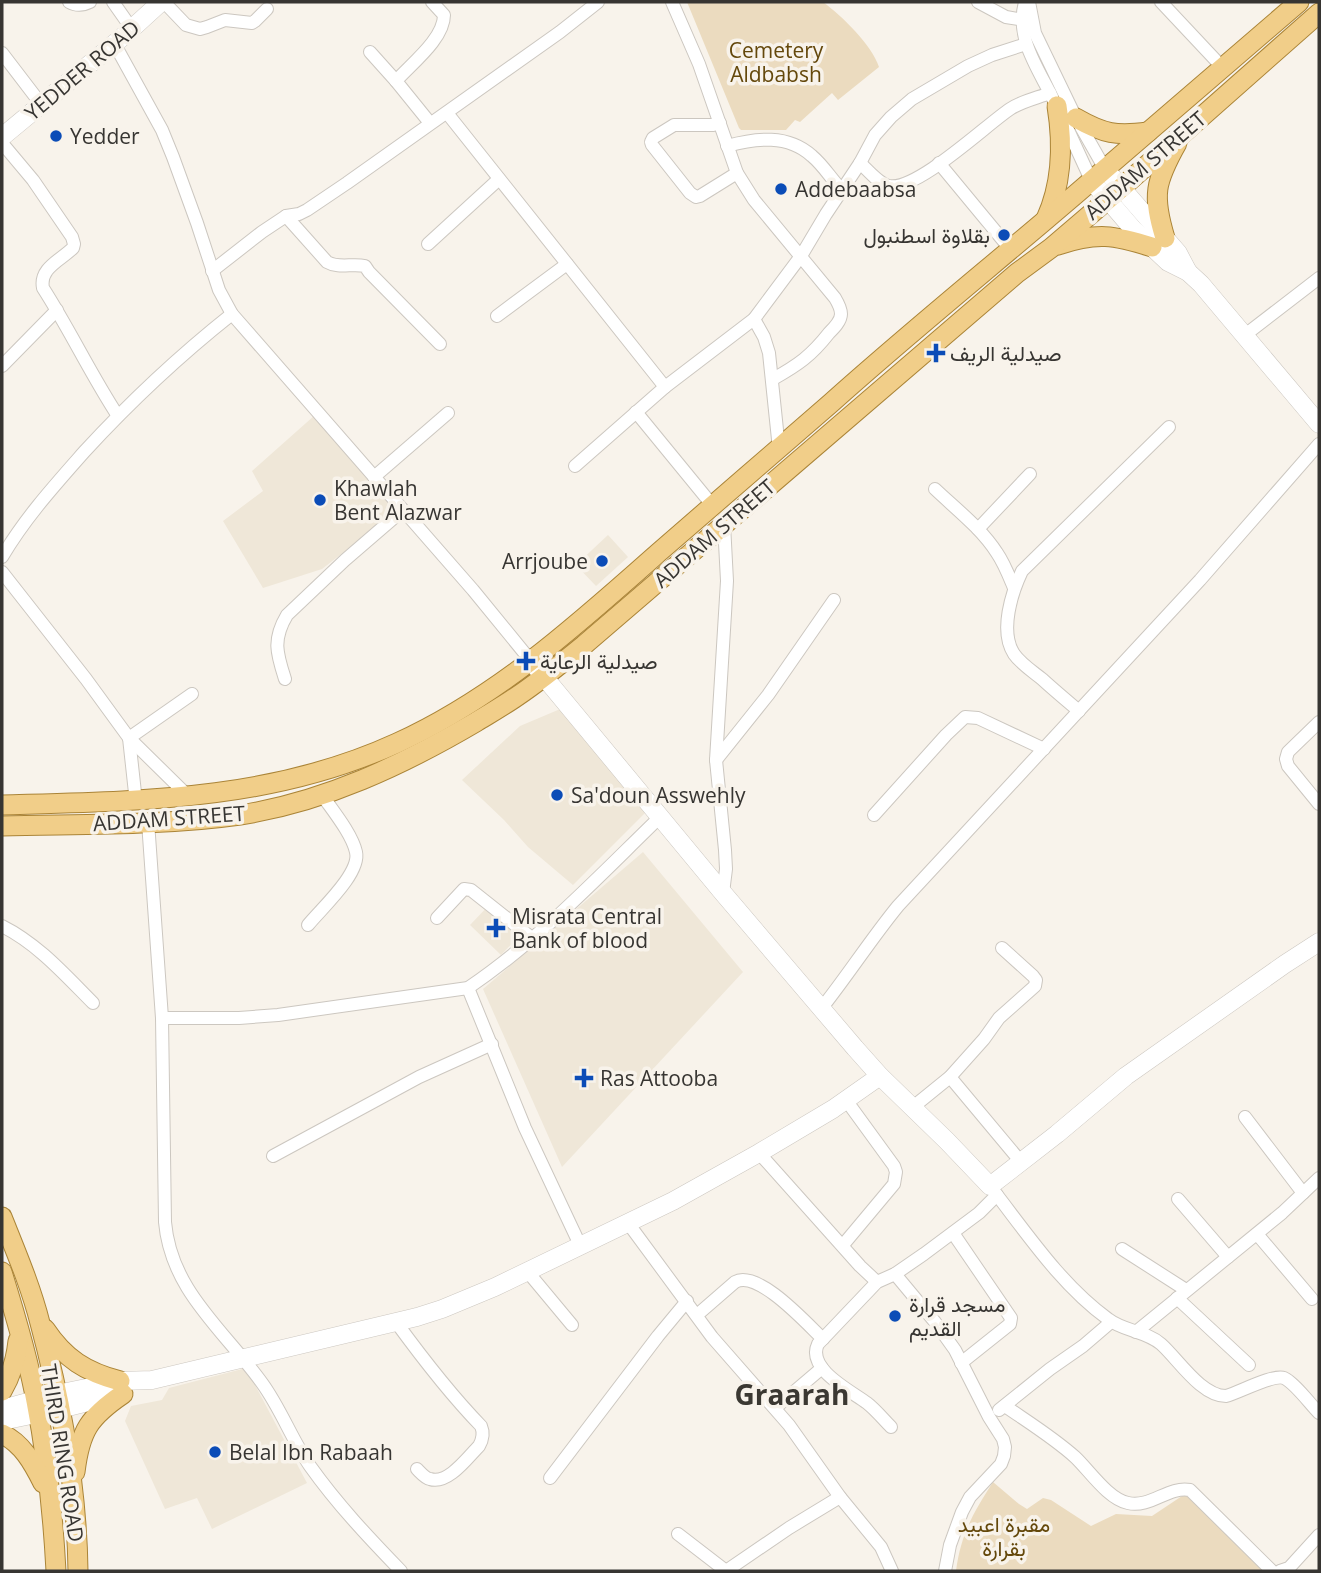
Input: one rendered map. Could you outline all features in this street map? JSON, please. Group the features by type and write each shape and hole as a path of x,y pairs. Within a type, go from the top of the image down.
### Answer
{"main road":[{"name":"ADDAM STREET","path":"2,826 148,822 242,814 322,795 382,772 433,747 515,698 538,669 713,506 891,350 1299,2"},
{"name":"ADDAM STREET","path":"2,805 136,802 239,791 288,781 350,762 395,744 432,726 505,681 538,669 584,646 1017,273 1114,194 1319,13"},
{"path":"1046,219 1058,182 1059,167 1059,124 1053,100"},
{"path":"1076,118 1108,133 1148,132"},
{"path":"1051,248 1098,236 1159,243 1158,185 1161,173 1185,131"},
{"name":"THIRD RING ROAD","path":"2,1217 8,1268 37,1407 50,1498 56,1571"},
{"name":"THIRD RING ROAD","path":"8,1268 40,1321 59,1402 72,1497 78,1571"},
{"path":"40,1321 52,1340 82,1368 121,1388 91,1420 84,1433 77,1458 72,1497"},
{"path":"2,1391 15,1363 19,1326"},
{"path":"2,1434 23,1450 50,1498"}],"street":[{"path":"69,2 74,5 90,2"},
{"path":"113,2 132,29"},
{"path":"163,2 186,24 200,29 225,20 252,23 267,9"},
{"name":"YEDDER ROAD","path":"2,137 163,2"},
{"path":"396,81 443,27 444,15 432,2"},
{"path":"212,271 286,216 307,211 560,32 597,2"},
{"path":"672,2 699,64 737,173 754,200 839,304 841,314 835,326 814,352 773,379"},
{"path":"978,2 1006,17 1027,20"},
{"path":"1027,2 1026,44 1053,100 1098,175 1159,243 1178,253 1188,272 1213,297 1319,424"},
{"path":"1161,2 1223,68"},
{"path":"1027,20 1076,118 1098,175"},
{"path":"114,43 170,148 219,290 232,314 473,590 821,1009 880,1076 994,1191 1071,1286 1091,1306 1111,1322 1154,1338 1195,1379 1216,1394 1226,1396 1273,1378 1284,1378 1319,1413"},
{"path":"575,466 664,387 754,319 801,256 875,135 906,103 968,66 1026,44"},
{"path":"370,52 430,123"},
{"path":"2,53 41,103"},
{"path":"860,163 888,186 908,183 966,145 1010,109 1027,101 1053,100"},
{"path":"447,113 664,387"},
{"path":"720,122 713,125 674,125 651,142 690,193 696,197 737,173"},
{"path":"727,146 763,139 788,141 811,154 842,190"},
{"path":"2,144 33,180 75,244 44,273 43,288 95,381 118,416"},
{"path":"939,163 1011,250"},
{"path":"428,244 499,179"},
{"path":"286,216 327,262 333,265 365,265 440,344"},
{"path":"497,316 567,264"},
{"path":"1245,335 1319,278"},
{"path":"2,366 57,310"},
{"path":"2,557 31,512 118,416 190,347 232,314"},
{"path":"754,319 766,345 773,379 779,449"},
{"path":"636,412 713,506"},
{"path":"374,477 448,413"},
{"path":"1079,711 1022,663 1012,651 1007,628 1014,588 1022,571 1169,427"},
{"path":"821,1009 898,906 1200,580 1319,444"},
{"path":"978,529 1030,474"},
{"path":"935,489 978,529 997,553 1014,588"},
{"path":"285,680 276,645 282,624 288,615 345,559 403,510"},
{"path":"723,893 725,850 716,760 727,581 724,524"},
{"path":"2,572 129,738 189,797"},
{"path":"716,760 768,695 834,600"},
{"path":"129,738 192,694"},
{"path":"874,815 965,716 978,718 1044,749"},
{"path":"1318,800 1287,766 1286,759 1287,752 1319,722"},
{"path":"129,738 136,802"},
{"path":"308,925 345,883 357,863 354,845 322,795"},
{"path":"162,1018 278,1015 468,988 533,939 660,817"},
{"path":"148,822 162,1018 167,1246 192,1296 255,1373 309,1464 401,1571"},
{"path":"438,918 467,888 533,939"},
{"path":"2,926 44,954 93,1003"},
{"path":"891,1427 817,1362 815,1353 823,1339 877,1282 895,1274 979,1213 994,1191 1021,1163 1125,1076 1319,942"},
{"path":"913,1107 950,1077 999,1018 1035,986 1036,980 1033,976 1002,948"},
{"path":"468,988 525,1128 580,1245"},
{"path":"273,1156 419,1077 492,1044"},
{"path":"2,1421 37,1407 442,1309 495,1287 673,1201 834,1109 880,1076"},
{"path":"950,1077 1021,1163"},
{"path":"843,1245 886,1195 894,1184 897,1172 846,1100"},
{"path":"1245,1117 1303,1193"},
{"path":"759,1153 877,1282"},
{"path":"1136,1332 1257,1234 1319,1178"},
{"path":"1178,1199 1228,1257"},
{"path":"628,1223 721,1348 775,1408 881,1548 892,1571"},
{"path":"953,1233 1011,1318 1010,1324 961,1363"},
{"path":"1257,1234 1312,1299"},
{"path":"1122,1249 1182,1294 1250,1365"},
{"path":"527,1271 572,1325"},
{"path":"895,1274 955,1350 1003,1439 1004,1456 1001,1464 971,1497 962,1512 950,1545 945,1571"},
{"path":"697,1315 739,1279 749,1280 784,1302 823,1339"},
{"path":"550,1478 687,1301"},
{"path":"396,1322 432,1371 483,1430 479,1446 445,1478 432,1480 417,1469"},
{"path":"989,1417 1111,1322"},
{"path":"775,1408 822,1368"},
{"path":"1005,1406 1075,1457 1112,1495 1124,1502 1136,1504 1173,1491 1190,1490 1272,1571"},
{"path":"2,1409 37,1407"},
{"path":"678,1534 726,1571 840,1497"},
{"path":"1286,1570 1319,1535"}],"shaded area":[{"name":"Khawlah Bent Alazwar","path":"315,415 398,510 322,569 263,588 223,521 263,491 252,471"},
{"name":"Arrjoube","path":"608,535 628,557 596,586 576,565"},
{"name":"Sa'doun Asswehly","path":"565,707 649,809 573,885 528,847 462,780 520,726"},
{"name":"Ras Attooba","path":"643,852 743,972 562,1167 483,989"},
{"name":"Misrata Central Bank of blood","path":"492,902 523,932 501,955 470,925"},
{"name":"Belal Ibn Rabaah","path":"246,1368 307,1483 212,1529 197,1498 165,1509 125,1421 131,1406 162,1400 169,1388"}],"green space":[{"name":"Cemetery Aldbabsh","path":"687,2 823,2 856,32 879,67 838,100 832,93 800,122 795,120 786,130 741,130"},
{"name":"مقبرة اعبيد بقرارة","path":"993,1482 1027,1509 1043,1498 1051,1500 1091,1526 1116,1514 1152,1516 1185,1494 1218,1522 1264,1571 956,1571 969,1524"}],"place":[{"name":"Yedder","path":"56,136"},
{"name":"Addebaabsa","path":"781,189"},
{"name":"بقلاوة اسطنبول","path":"1004,235"},
{"name":"صيدلية الريف","path":"936,353"},
{"name":"Khawlah Bent Alazwar","path":"320,500"},
{"name":"Arrjoube","path":"602,561"},
{"name":"صيدلية الرعاية","path":"526,661"},
{"name":"Sa'doun Asswehly","path":"557,795"},
{"name":"Misrata Central Bank of blood","path":"496,928"},
{"name":"Ras Attooba","path":"584,1078"},
{"name":"مسجد قرارة القديم","path":"895,1316"},
{"name":"Belal Ibn Rabaah","path":"215,1452"}],"district":[{"name":"Graarah","path":"792,1394"}]}
